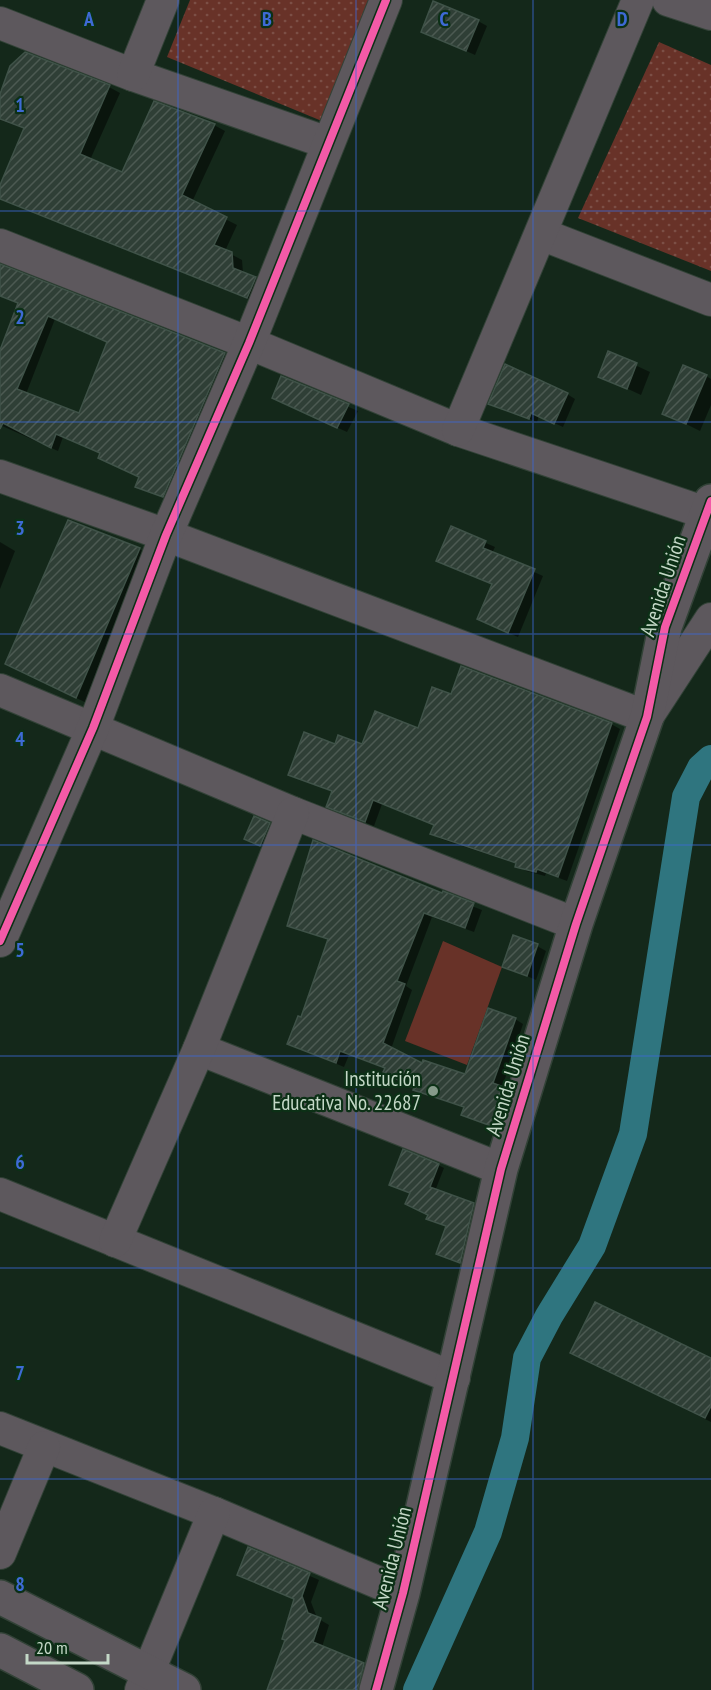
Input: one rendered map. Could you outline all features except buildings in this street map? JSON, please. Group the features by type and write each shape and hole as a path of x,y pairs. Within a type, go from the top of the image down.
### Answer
{"street":[{"path":"133,75 163,0"},
{"path":"0,941 93,728 166,535 249,343 386,0"},
{"path":"458,430 638,0"},
{"path":"668,0 711,14"},
{"path":"0,23 133,75 328,142"},
{"path":"541,234 711,300"},
{"path":"0,245 249,343 458,430 709,507"},
{"path":"0,476 166,535 647,717 711,619"},
{"name":"Avenida Unión","path":"376,1690 403,1593 501,1169 576,924 647,717 665,627 709,507"},
{"path":"0,690 293,813 576,924"},
{"path":"115,1241 199,1049 293,813"},
{"path":"199,1049 501,1169"},
{"path":"0,1194 454,1378"},
{"path":"0,1428 214,1513 403,1593"},
{"path":"0,1553 44,1447"},
{"path":"146,1681 214,1513"},
{"path":"0,1597 146,1681 184,1690"},
{"path":"0,1650 77,1690"}],"shaded area":[{"path":"190,0 384,0 334,126 167,57"},
{"path":"659,42 711,65 711,271 578,218"},
{"path":"443,941 502,967 467,1065 405,1041"}],"waterway":[{"path":"417,1690 488,1532 515,1438 527,1358 549,1316 592,1246 633,1134 686,797 701,768 711,759"}],"cycle path":[{"path":"0,941 93,728 166,535 249,343 386,0"},
{"path":"376,1690 403,1593 501,1169 576,924 647,717 665,627 711,501"}],"place":[{"name":"Institución Educativa No. 22687","path":"433,1091"}]}
